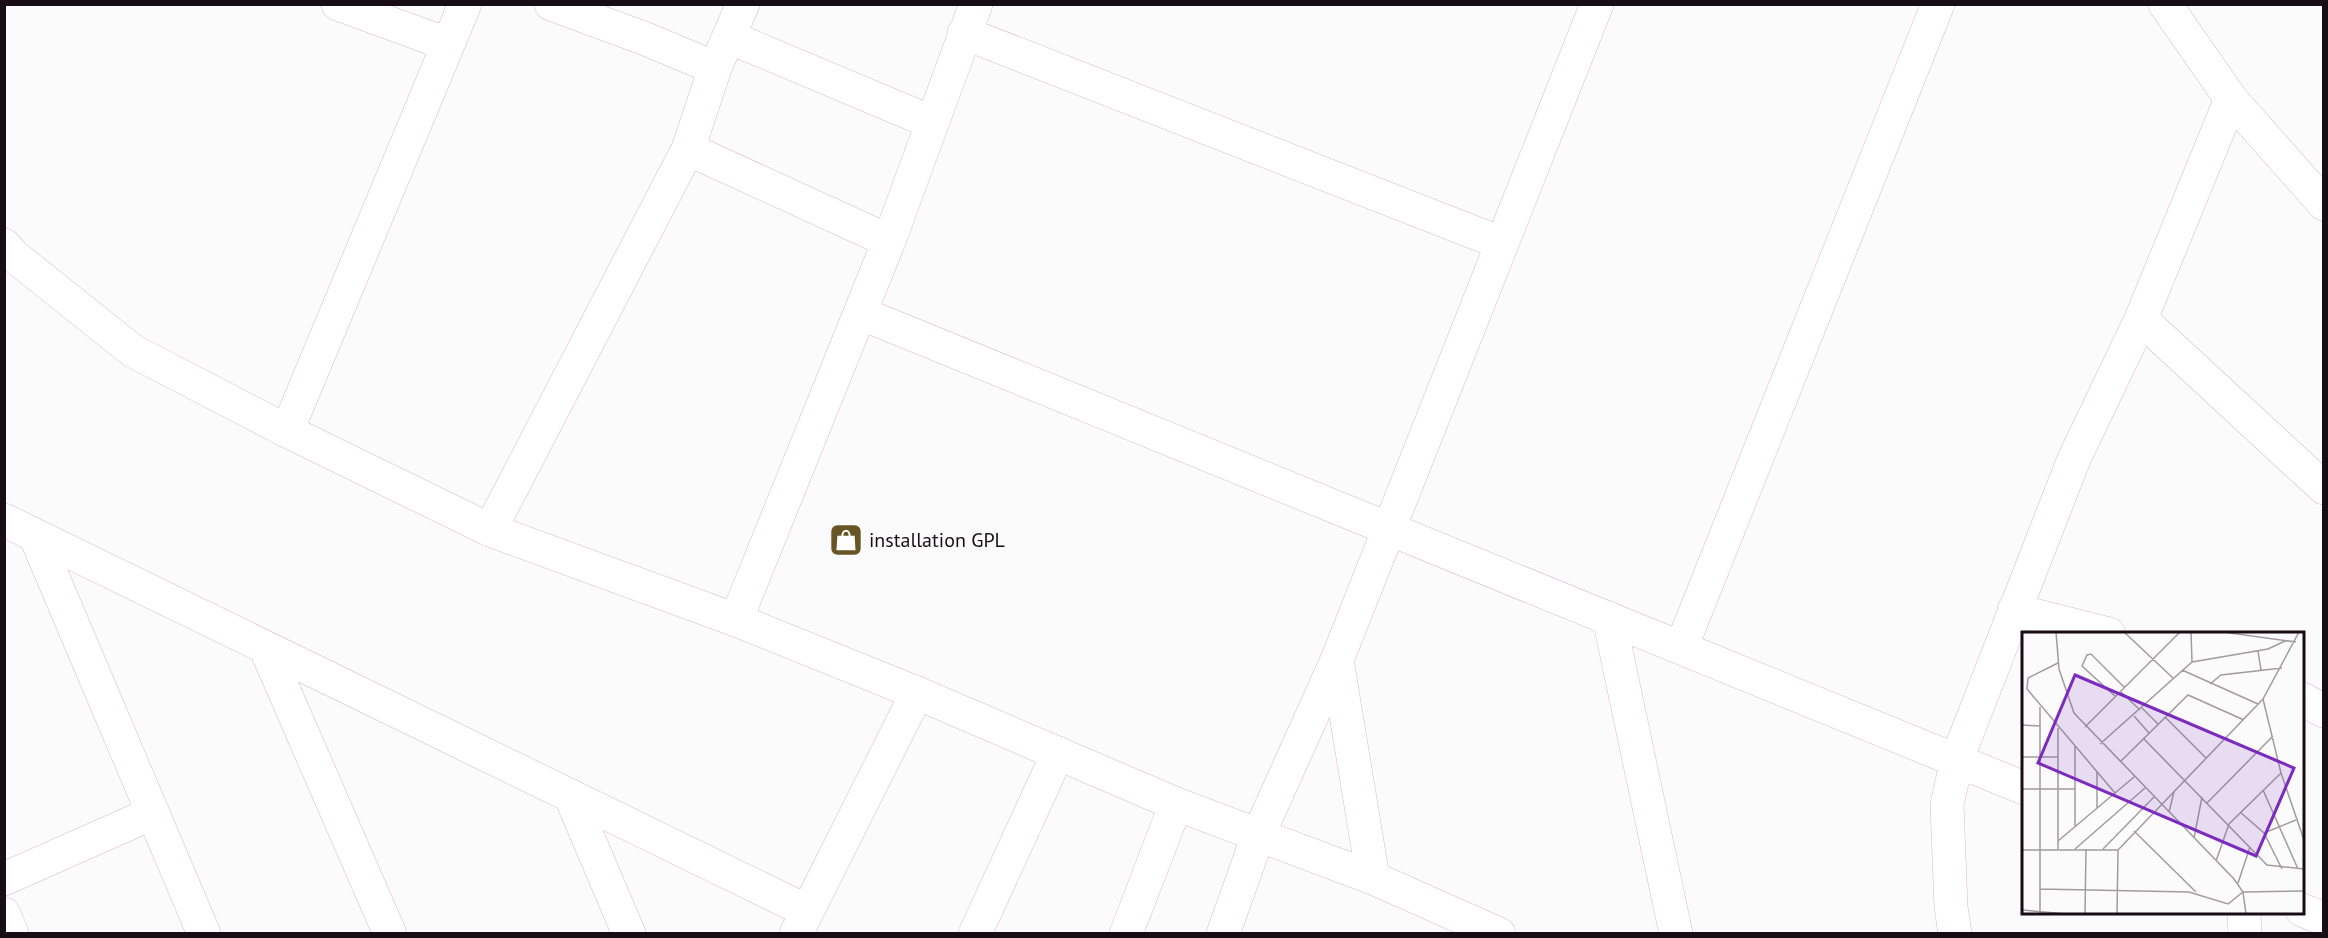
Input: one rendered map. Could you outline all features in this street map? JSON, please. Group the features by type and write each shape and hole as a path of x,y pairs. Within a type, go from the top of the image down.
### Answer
{"street":[{"path":"338,4 447,44"},
{"path":"287,431 465,4"},
{"path":"551,4 646,39 715,68"},
{"path":"490,530 688,149 715,68 743,4"},
{"path":"1223,933 1258,836 1337,660 1597,4"},
{"path":"1681,648 1938,4"},
{"path":"2165,4 2231,99 2324,204"},
{"path":"736,620 889,241 970,19 1501,243"},
{"path":"729,37 931,122"},
{"path":"1955,933 1951,907 1947,805 1957,759 2074,459 2141,319 2231,99"},
{"path":"688,149 889,241"},
{"path":"4,245 14,256 133,351 287,431 490,530 736,620 917,693 1176,804 1373,878 1499,933"},
{"path":"860,313 2022,787"},
{"path":"2141,319 2324,488"},
{"path":"4,520 570,795 802,922 917,693"},
{"path":"35,535 204,933"},
{"path":"2014,610 2105,632"},
{"path":"1609,618 1676,933"},
{"path":"265,647 390,933"},
{"path":"1337,660 1373,878"},
{"path":"975,933 1058,753"},
{"path":"570,795 629,933"},
{"path":"1126,933 1176,804"},
{"path":"4,879 153,813"},
{"path":"2304,911 2324,919"},
{"path":"4,914 12,933"},
{"path":"2244,914 2245,933"}],"place":[{"name":"installation GPL","path":"846,540"}]}
